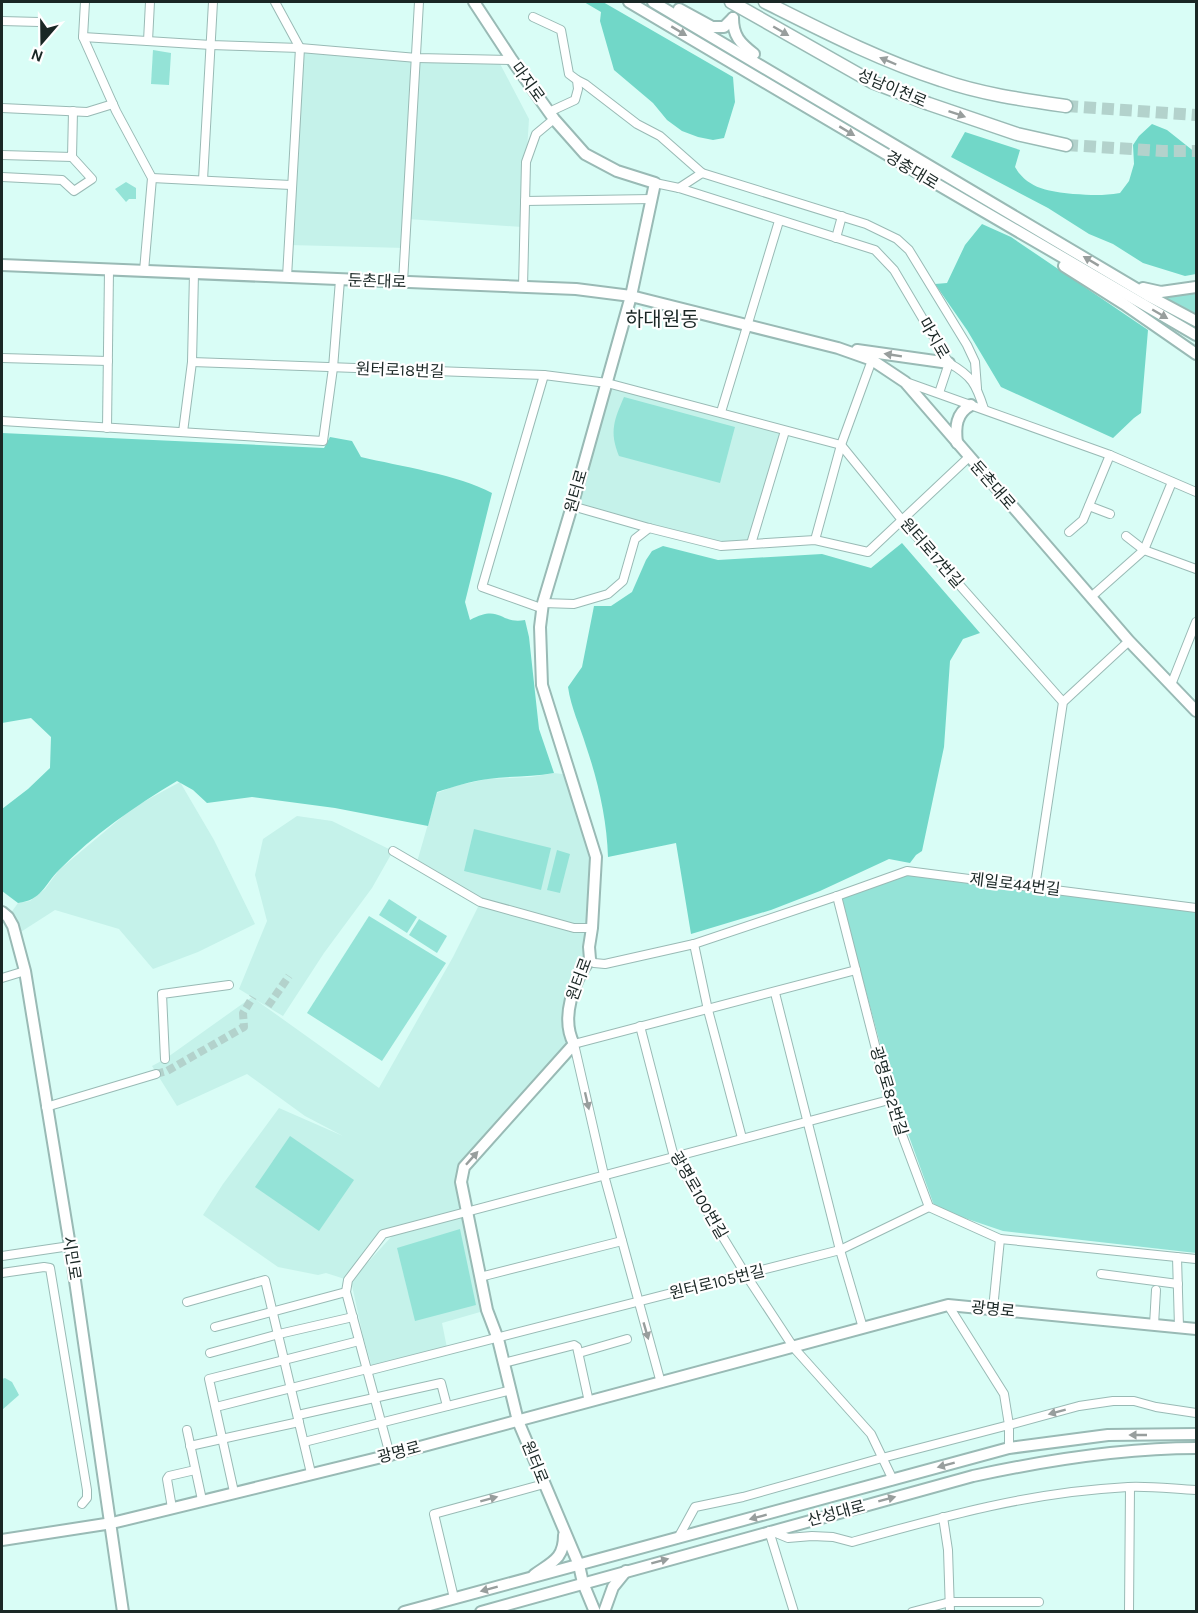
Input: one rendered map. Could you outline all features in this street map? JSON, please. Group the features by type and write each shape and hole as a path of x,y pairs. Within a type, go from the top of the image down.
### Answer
{"highway":[{"name":"성남이천로","path":"730,2 872,82 1008,131 1066,145"},
{"name":"성남이천로","path":"765,2 894,64 943,81 1012,99 1066,106"}],"main road":[{"name":"마지로","path":"474,2 552,115 585,154 617,171 655,183"},
{"name":"경충대로","path":"629,2 1197,335"},
{"name":"경충대로","path":"652,2 1119,278 1197,321"},
{"path":"663,2 712,27 724,27 733,18 734,33 737,39 779,76"},
{"path":"930,180 975,211 1124,303 1197,354"},
{"path":"631,296 655,183"},
{"name":"둔촌대로","path":"2,265 576,289 631,296 838,348 872,360 905,382 1129,641 1197,711"},
{"path":"1119,278 1161,292 1197,287"},
{"name":"원터로","path":"595,1611 583,1583 579,1565 518,1422 498,1339 487,1310 460,1182 464,1167 574,1044 570,1037 570,1003 582,970 590,959 596,857 542,685 540,627 542,605 631,296"},
{"path":"838,348 949,363"},
{"path":"957,443 955,432 957,419 963,410 971,405"},
{"name":"시민로","path":"2,912 13,926 25,971 70,1245 123,1611"},
{"name":"광명로","path":"2,1540 112,1523 390,1455 948,1305 1197,1329"},
{"name":"산성대로","path":"404,1611 1009,1448 1108,1435 1197,1434"},
{"name":"산성대로","path":"481,1611 973,1476 1030,1464 1112,1452 1197,1448"},
{"path":"528,1579 555,1561 562,1553 564,1532"},
{"path":"604,1611 613,1587 627,1570"}],"street":[{"path":"85,2 83,37 112,104 152,178 144,271"},
{"path":"148,42 150,2"},
{"path":"203,180 213,2"},
{"path":"275,2 300,48 287,277"},
{"path":"403,282 419,2"},
{"path":"533,17 561,30 568,74 585,84 637,124 660,136 702,173 842,216 885,232 897,239 909,250 970,352 975,362 977,388 984,409"},
{"path":"2,21 39,22"},
{"path":"83,37 300,48 417,58 512,60"},
{"path":"523,287 526,162 536,134 552,115 575,99 578,89 577,80"},
{"path":"2,108 87,112 112,104"},
{"path":"72,157 73,111"},
{"path":"2,155 72,157 92,178 74,191 63,180 2,177"},
{"path":"678,188 702,173"},
{"path":"152,178 291,186"},
{"name":"마지로","path":"655,183 678,188 875,250 894,270 949,363 939,393"},
{"path":"525,201 652,199"},
{"path":"836,238 842,216"},
{"path":"721,412 779,221"},
{"path":"107,428 109,270"},
{"path":"183,432 192,362 194,273"},
{"path":"2,421 323,441 333,368 340,279"},
{"path":"949,363 964,364 970,352"},
{"path":"2,358 108,361"},
{"path":"815,540 840,445 872,360"},
{"name":"원터로18번길","path":"192,362 544,375 607,383"},
{"path":"949,363 966,373 977,388"},
{"path":"544,375 482,587 542,605 574,604 608,594 622,581 635,539 649,528"},
{"path":"905,382 1110,455 1197,492"},
{"path":"607,383 840,445"},
{"path":"751,544 785,431"},
{"name":"원터로17번길","path":"840,445 902,520 1064,702"},
{"path":"1069,532 1083,520 1110,455"},
{"path":"572,507 721,546 815,540 868,552 969,457"},
{"path":"1091,597 1144,550 1172,482"},
{"path":"1089,506 1110,514"},
{"path":"1126,536 1144,550 1197,569"},
{"path":"1172,685 1197,622"},
{"path":"1035,887 1064,702 1129,641"},
{"path":"393,851 480,902 574,928 592,928"},
{"name":"제일로44번길","path":"590,959 594,963 605,964 694,944 837,897 907,871 1197,908"},
{"name":"광명로82번길","path":"837,897 889,1100 929,1207"},
{"path":"694,944 708,1010 742,1138"},
{"path":"661,1383 604,1175 574,1044 856,970"},
{"path":"2,978 25,971"},
{"path":"165,1059 162,994 229,985"},
{"path":"775,993 840,1250 863,1328"},
{"name":"광명로100번길","path":"640,1026 674,1157 746,1275 794,1348"},
{"path":"46,1107 156,1074"},
{"path":"390,1455 346,1292 348,1280 383,1234 889,1100"},
{"path":"929,1207 1000,1239 1197,1259"},
{"name":"원터로105번길","path":"216,1407 498,1339 840,1250 929,1207"},
{"path":"993,1310 1000,1239"},
{"path":"480,1277 622,1241"},
{"path":"2,1256 70,1245"},
{"path":"1178,1257 1179,1327"},
{"path":"2,1272 50,1268 87,1490 87,1498 82,1504"},
{"path":"1101,1274 1178,1284"},
{"path":"187,1302 265,1280 311,1473"},
{"path":"1154,1325 1156,1290"},
{"path":"215,1327 346,1292"},
{"path":"948,1305 1004,1394 1010,1425 1009,1448"},
{"path":"210,1353 353,1317"},
{"path":"579,1353 627,1339"},
{"path":"234,1492 209,1379 359,1341"},
{"path":"504,1363 574,1346 579,1348 589,1402"},
{"path":"794,1348 871,1434 893,1480"},
{"path":"190,1446 223,1440 373,1398 441,1383 447,1406"},
{"path":"304,1442 511,1390"},
{"path":"678,1538 695,1507 743,1497 1079,1406 1113,1401 1134,1401 1197,1413"},
{"path":"186,1430 202,1500"},
{"path":"172,1508 167,1479 172,1475 195,1470"},
{"path":"454,1598 434,1514 544,1484"},
{"path":"770,1531 788,1538 822,1536 852,1542 943,1517 1039,1496 1130,1487 1197,1490"},
{"path":"1129,1611 1130,1487"},
{"path":"943,1517 948,1550 950,1611"},
{"path":"770,1531 794,1611"},
{"path":"912,1611 950,1602 1039,1602"}],"shaded area":[{"path":"300,48 498,60 529,119 522,227 408,219 405,248 289,245"},
{"path":"153,50 171,53 169,85 151,84"},
{"path":"126,182 136,188 136,199 129,199 126,202 115,189"},
{"path":"1196,291 1196,315 1156,295"},
{"path":"607,383 785,431 751,544 721,546 572,506"},
{"path":"624,397 735,427 720,483 619,456 614,440 614,426"},
{"path":"554,773 570,775 596,857 590,959 570,1003 571,1048 463,1171 467,1212 383,1234 348,1280 326,1273 318,1275 278,1267 203,1215 279,1108 343,1136 305,1116 247,1074 177,1106 152,1066 252,997 239,989 267,921 255,875 263,839 297,816 332,821 393,851 372,888 324,953 283,1016 256,1000 379,1088 453,957 480,903 417,862 437,793 455,786 487,779 531,777"},
{"path":"180,782 214,840 255,924 198,952 153,969 119,929 55,910 16,935 8,917 18,903 30,901 45,889 59,870 134,807"},
{"path":"474,829 551,848 541,890 464,871"},
{"path":"557,850 570,854 560,893 547,890"},
{"path":"907,871 1196,910 1196,1253 1003,1231 935,1208 894,1095 841,899"},
{"path":"389,899 417,917 407,933 379,915"},
{"path":"369,916 446,963 382,1061 307,1013"},
{"path":"419,919 447,936 437,953 409,935"},
{"path":"290,1136 354,1180 319,1231 255,1187"},
{"path":"465,1215 487,1310 442,1323 447,1348 372,1367 351,1281 392,1236"},
{"path":"460,1229 476,1305 415,1321 397,1248"},
{"path":"5,1378 12,1382 19,1395 2,1410 2,1379"}],"green space":[{"path":"584,2 603,2 733,77 735,102 724,138 713,140 682,131 667,120 653,103 614,70 600,21 601,12"},
{"path":"1152,124 1167,130 1196,153 1196,274 1185,276 1143,263 1113,244 1089,234 1048,208 951,157 965,132 1020,150 1015,167 1026,180 1040,188 1073,194 1120,193 1129,181 1134,164 1133,145"},
{"path":"982,224 1011,237 1148,330 1141,413 1113,438 1001,387 967,330 935,284 947,283 965,245"},
{"path":"2,433 324,448 330,437 352,441 361,457 446,476 492,493 465,602 470,620 480,615 494,614 510,620 525,620 529,637 539,729 554,773 481,780 437,792 428,826 335,808 252,797 207,803 193,790 177,781 100,833 59,870 38,895 18,903 2,891 2,809 50,768 51,737 31,718 2,723"},
{"path":"902,543 980,633 963,639 950,661 944,747 922,851 910,863 889,859 820,891 771,910 691,934 676,843 608,857 604,815 598,787 573,710 568,687 582,667 594,606 611,606 632,592 652,551 663,546 718,560 822,554 871,568"}],"tunnel":[{"path":"1066,106 1196,115"},
{"path":"1066,145 1196,151"},
{"path":"268,1006 289,976"},
{"path":"156,1074 167,1071 244,1027 243,1013 253,997"}],"district":[{"name":"하대원동","path":"662,319"}]}
